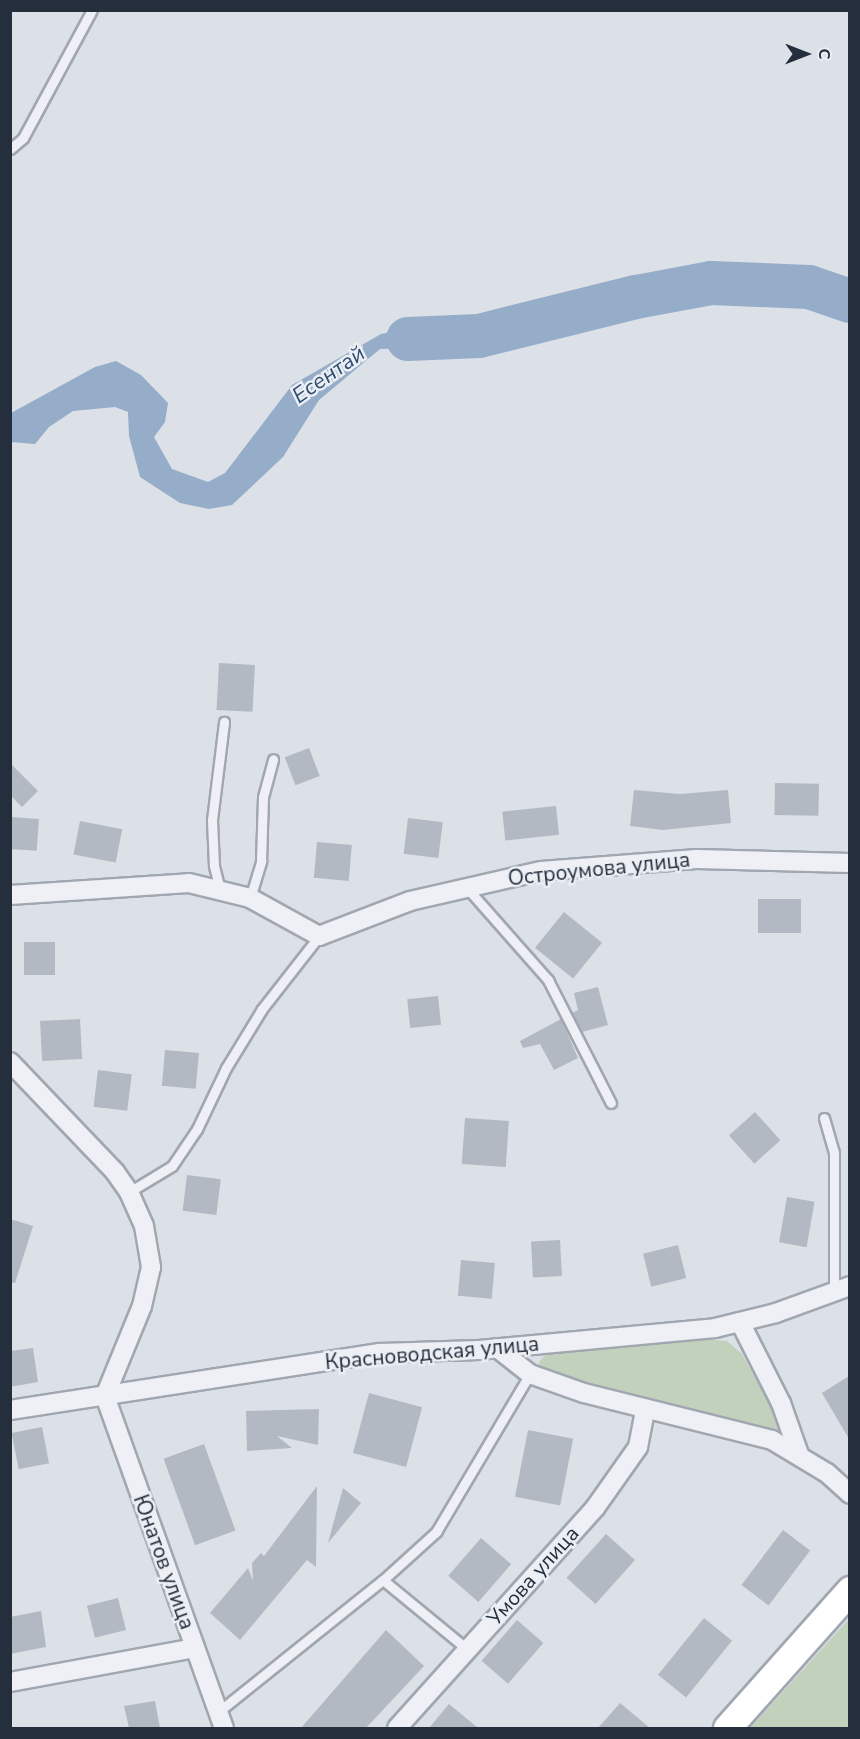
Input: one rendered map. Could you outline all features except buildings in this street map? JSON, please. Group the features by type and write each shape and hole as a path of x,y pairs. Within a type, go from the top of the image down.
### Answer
{"street":[{"name":"Остроумова улица","path":"319,936 410,901 466,886 541,871 697,859 849,863"},
{"path":"10,895 189,883 250,898 319,936"},
{"path":"10,1062 72,1125 129,1192 144,1226 150,1267 142,1306 105,1396"},
{"name":"Красноводская улица","path":"10,1410 380,1353 497,1348 715,1328 776,1313 842,1288"},
{"path":"740,1323 781,1403 799,1454"},
{"path":"497,1348 530,1374 645,1410 772,1440 799,1454 849,1494"},
{"name":"Юнатов улица","path":"105,1396 221,1720"},
{"name":"Умова улица","path":"397,1728 595,1508 638,1447 645,1410"},
{"path":"727,1728 849,1590"},
{"path":"10,1682 195,1648"}],"lane":[{"path":"10,149 23,138 92,10"},
{"path":"220,890 214,866 212,820 224,722"},
{"path":"250,898 261,861 263,797 273,759"},
{"path":"466,886 548,980 611,1103"},
{"path":"129,1192 172,1166 197,1129 226,1068 262,1009 319,936"},
{"path":"824,1119 834,1153 842,1288"},
{"path":"221,1720 436,1532 530,1374"},
{"path":"383,1580 467,1649"}],"green space":[{"path":"704,1339 727,1341 742,1354 783,1428 770,1433 613,1396 540,1370 539,1362 546,1354"},
{"path":"849,1619 849,1728 750,1728"}],"water":[{"path":"423,326 469,328 466,340 434,347 380,349 319,400 283,457 232,505 209,509 180,503 140,477 129,436 128,412 115,407 73,411 49,427 35,444 11,442 11,413 95,367 116,361 141,375 168,403 165,422 154,437 172,469 208,482 225,473 292,385 381,334"}],"waterway":[{"name":"Есентай","path":"408,339 479,336 636,297 711,283 809,287 850,301"}]}
